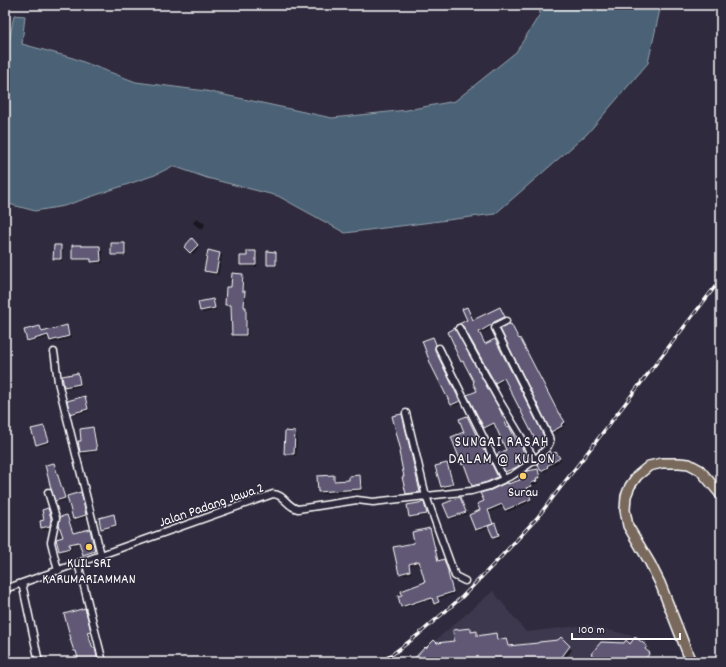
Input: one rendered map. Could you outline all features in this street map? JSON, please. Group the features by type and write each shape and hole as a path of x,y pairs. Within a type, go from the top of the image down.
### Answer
{"main road":[{"path":"691,662 660,583 650,562 628,526 625,510 626,496 630,486 637,476 649,466 662,463 689,464 700,470 721,495"}],"street":[{"name":"Jalan Padang Jawa 2","path":"5,589 273,494 281,496 294,509 298,510 357,500 373,502 471,491 489,486 513,475 535,460 547,448 550,442 549,437 495,328 506,321"},
{"path":"459,328 495,394 535,460"},
{"path":"439,348 504,479"},
{"path":"54,352 58,382 101,555"},
{"path":"406,413 426,496 455,576 465,581"},
{"path":"48,492 56,518 52,542 58,571"},
{"path":"78,564 103,662"},
{"path":"22,583 40,662"}],"shaded area":[{"path":"493,591 526,632 587,625 646,639 653,662 410,662"}],"water":[{"path":"539,5 661,5 648,63 587,134 495,214 345,233 278,196 207,178 173,166 155,175 64,206 35,211 5,203 5,63 14,15 25,16 22,44 73,58 136,82 206,91 332,118 407,110 455,101 516,52 540,14"}],"building":[{"path":"192,238 198,245 190,253 184,247"},
{"path":"111,243 125,243 125,255 111,255"},
{"path":"54,245 61,245 61,259 53,259"},
{"path":"72,245 100,246 101,261 91,262 91,259 72,259"},
{"path":"208,250 220,253 216,273 204,271"},
{"path":"247,251 256,251 256,265 240,265 240,256 247,256"},
{"path":"267,251 276,252 276,265 267,265"},
{"path":"232,273 243,274 242,291 245,291 244,307 246,307 246,335 232,335 231,305 225,305 226,287 231,287"},
{"path":"213,299 215,308 200,311 198,302"},
{"path":"467,307 473,320 500,307 505,317 479,332 485,344 495,339 545,438 541,448 538,445 504,378 495,383 463,326 459,324 467,320 462,309"},
{"path":"511,324 519,339 520,338 559,414 565,422 561,424 562,426 551,432 500,329"},
{"path":"67,325 69,336 50,341 48,335 27,341 24,330 40,326 42,332"},
{"path":"455,328 500,410 507,427 509,426 518,444 520,443 527,460 522,462 517,467 505,472 497,454 506,450 494,423 484,428 467,395 477,391 463,361 461,362 448,332"},
{"path":"433,337 436,344 435,350 460,401 451,405 431,365 422,341"},
{"path":"78,373 80,384 64,387 62,376"},
{"path":"85,396 88,409 70,414 67,401"},
{"path":"402,414 420,492 406,494 399,452 401,451 392,416"},
{"path":"467,416 498,477 472,486 464,464 462,465 451,437 464,432 459,419"},
{"path":"44,426 49,441 36,445 31,429"},
{"path":"93,427 97,450 80,452 78,441 81,441 80,429"},
{"path":"285,431 295,432 294,454 284,454"},
{"path":"550,451 552,454 556,452 560,458 541,471 537,464"},
{"path":"54,463 65,498 55,501 45,465"},
{"path":"447,463 453,484 441,487 435,466"},
{"path":"538,469 540,478 536,478 537,481 531,483 532,486 526,488 531,499 505,510 502,504 488,510 493,524 475,530 469,515 480,510 477,504 484,501 480,493 491,490 508,482 508,484 520,480 519,476 527,471"},
{"path":"334,475 334,481 349,480 349,476 360,475 361,489 318,492 317,476"},
{"path":"81,492 86,515 73,519 67,496"},
{"path":"460,497 466,512 449,518 443,504"},
{"path":"424,502 427,514 409,517 407,505"},
{"path":"48,508 51,518 50,526 41,528 40,521 44,520 42,510"},
{"path":"114,514 116,525 101,529 99,518"},
{"path":"67,515 73,533 90,529 95,551 83,555 79,542 69,544 70,548 59,551 56,539 63,537 59,525 60,517"},
{"path":"495,523 499,535 493,537 488,526"},
{"path":"430,528 438,561 444,559 453,592 437,597 439,602 434,604 432,598 401,607 398,596 402,595 401,591 425,582 419,561 409,564 410,571 399,574 393,547 414,543 412,532"},
{"path":"85,608 91,631 87,632 93,648 95,648 98,662 79,662 76,651 74,651 70,639 64,614"},
{"path":"471,628 471,632 477,631 477,636 496,633 497,640 506,638 508,646 558,640 561,637 570,646 558,662 411,662 434,640 437,643 454,641 453,630"},
{"path":"635,637 647,646 645,649 650,653 643,662 591,662 595,657 591,654 601,642 624,643 626,640 630,644"}],"railway":[{"path":"382,662 418,635 462,597 537,518 721,279"}],"place":[{"name":"Surau","path":"523,476"},
{"name":"KUIL SRI KARUMARIAMMAN","path":"89,547"}],"district":[{"name":"SUNGAI RASAH DALAM @ KULON","path":"502,450"}]}
